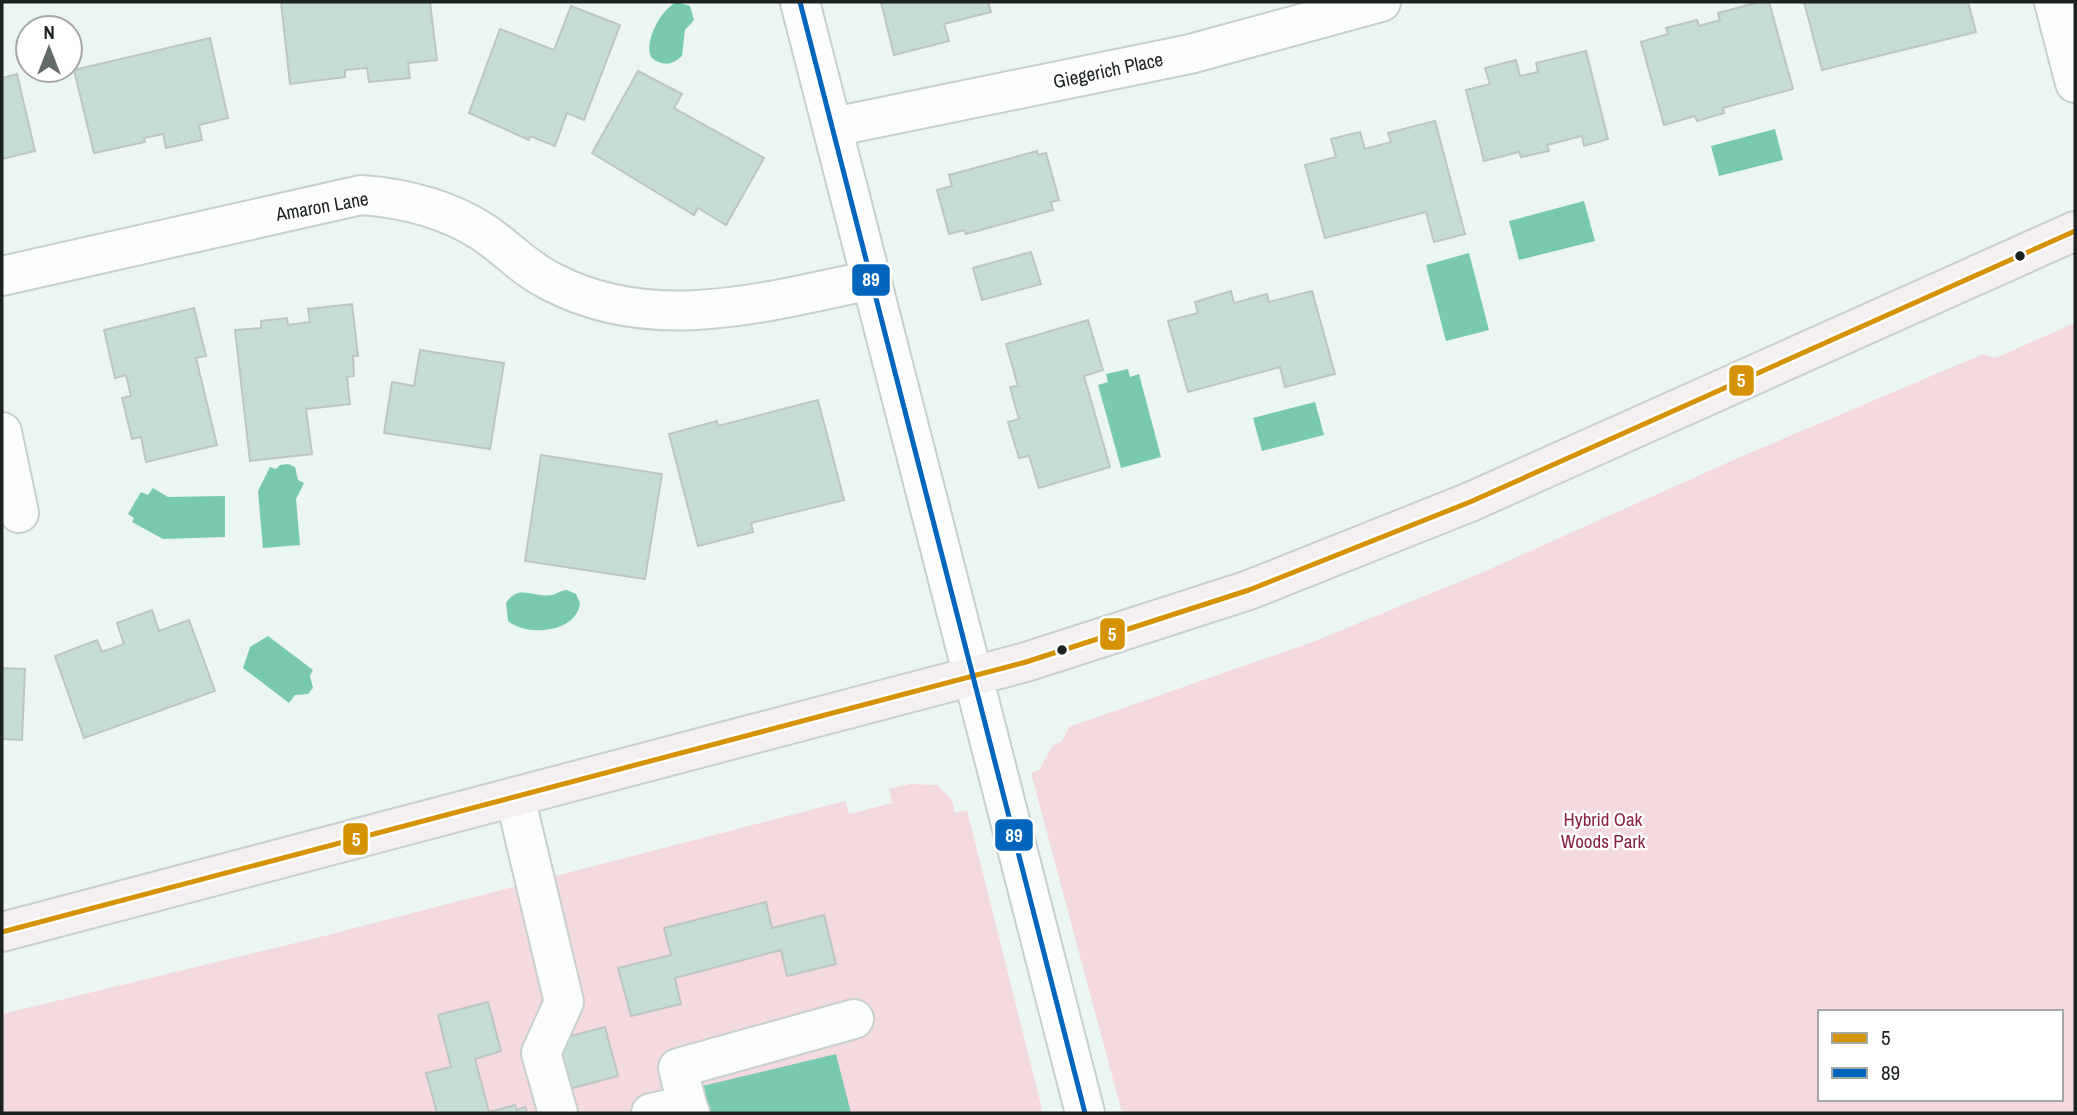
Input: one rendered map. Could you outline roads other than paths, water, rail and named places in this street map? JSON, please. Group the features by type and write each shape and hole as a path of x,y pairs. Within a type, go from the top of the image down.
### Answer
{"main road":[{"path":"2,932 972,677 1073,648 1249,590 1458,507 1603,445 2075,230"}],"street":[{"path":"800,2 1085,1113"},
{"name":"Giegerich Place","path":"833,127 1190,54 1381,2"},
{"path":"2054,2 2075,83"},
{"name":"Amaron Lane","path":"2,276 361,195 386,197 436,209 483,232 526,269 555,284 611,304 670,313 728,309 870,280"},
{"path":"2,432 19,513"},
{"path":"515,797 564,1002 541,1053 558,1113"},
{"path":"676,1110 678,1068 854,1019"}],"park label":[{"name":"Hybrid Oak Woods Park","path":"1603,830"}]}
